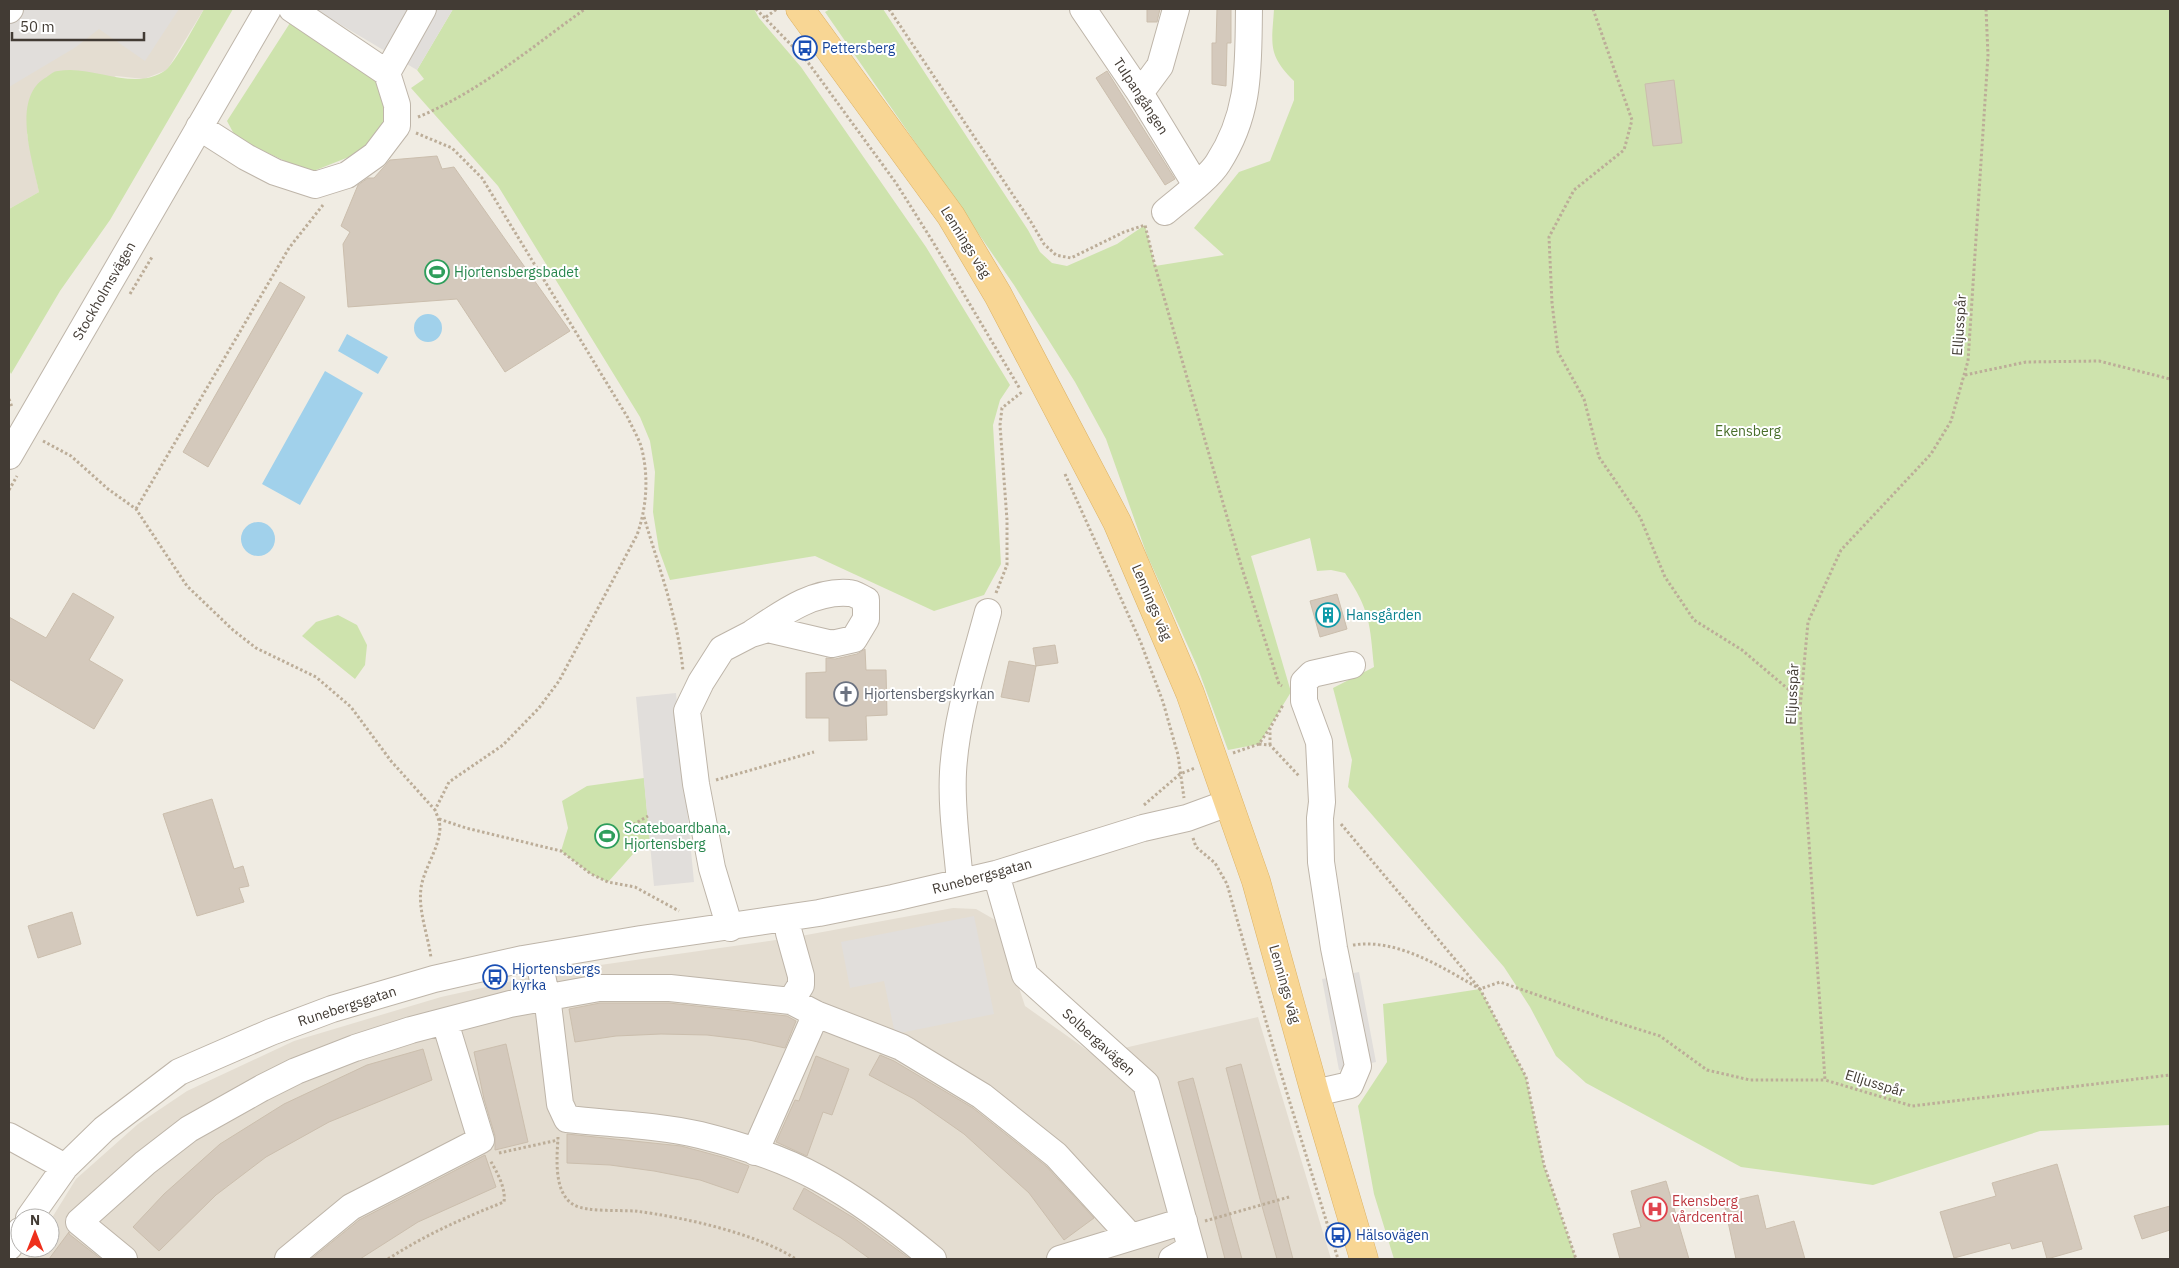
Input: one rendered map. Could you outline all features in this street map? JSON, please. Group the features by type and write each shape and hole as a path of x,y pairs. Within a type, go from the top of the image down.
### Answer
{"main road":[{"name":"Lennings väg","path":"800,9 951,216 998,295 1116,522 1190,693 1256,881 1315,1094 1364,1259"}],"street":[{"name":"Stockholmsvägen","path":"9,456 268,9"},
{"path":"199,127 246,157 274,172 315,185 347,175 375,155 397,126 397,104 387,73 292,9"},
{"path":"387,73 423,9"},
{"name":"Tulpangången","path":"1083,9 1140,93 1196,185"},
{"path":"1140,93 1160,66 1176,9"},
{"path":"1165,212 1218,164 1232,136 1244,105 1248,84 1249,9"},
{"path":"960,882 955,832 953,772 959,722 988,612"},
{"path":"730,928 712,868 696,784 687,711 701,682 722,649 750,634"},
{"path":"1315,1094 1350,1085 1358,1066 1334,948 1321,862 1320,818 1322,802 1319,742 1304,701 1304,682 1312,674 1352,665"},
{"name":"Runebergsgatan","path":"35,1208 65,1167 104,1130 179,1072 271,1032 332,1009 434,979 538,956 641,939 819,914 996,874 1143,828 1187,818 1228,803"},
{"name":"Solbergavägen","path":"996,874 1025,974 1146,1084 1185,1243"},
{"path":"789,933 801,976 801,985 792,1000"},
{"path":"538,956 546,996 560,1104 567,1120 655,1128 699,1135 755,1152 818,1178 900,1232 933,1259"},
{"path":"79,1222 145,1162 189,1130 262,1088 296,1071 355,1048 411,1030 546,996 599,988 670,988 792,1000 816,1014 901,1047 982,1096 1056,1154 1131,1237"},
{"path":"755,1152 816,1014"},
{"path":"288,1259 350,1207 484,1148 445,1022"},
{"path":"9,1136 65,1167"},
{"path":"60,1217 79,1222 124,1259"},
{"path":"1060,1259 1131,1237 1185,1243"}],"path":[{"path":"397,126 438,109 482,82 585,9"},
{"path":"756,9 807,61 896,183 1026,400"},
{"path":"766,18 777,9"},
{"path":"890,9 1032,222 1044,244 1056,255 1071,258 1124,232 1145,225 1240,562 1279,684 1285,688"},
{"path":"1593,9 1632,120 1624,150 1574,190 1549,237 1552,303 1558,352 1584,399 1599,458 1640,517 1665,577 1694,620 1742,650 1801,700"},
{"name":"Elljusspår","path":"1986,9 1988,55 1968,361 1951,422 1931,454 1841,550 1808,622 1800,709 1825,1080 1912,1106 2170,1075"},
{"path":"397,126 452,148 482,178 628,418 641,446 646,476 644,515 637,535 559,681 539,708 503,745 450,782 435,810"},
{"path":"136,509 289,248 324,204"},
{"path":"1964,376 2026,362 2098,361 2170,379"},
{"path":"988,612 1007,565 1007,520 1000,425 1002,408 1022,392"},
{"path":"38,439 71,456 108,489 136,509 187,586 256,648 316,677 351,708 391,762 435,810 440,828 434,850 425,870 421,890 423,915 432,967"},
{"path":"1061,466 1141,642 1178,755 1187,818 1196,847 1215,863 1227,884 1279,1067 1338,1259"},
{"path":"644,515 681,649 683,675"},
{"path":"1287,699 1270,728 1270,745 1322,802 1480,989 1526,1077 1544,1166 1576,1259"},
{"path":"1259,744 1270,745"},
{"path":"696,784 814,752"},
{"path":"629,827 648,816"},
{"path":"438,819 466,828 561,851 591,874 608,882 635,887 677,910 687,912"},
{"path":"1334,948 1369,943 1425,957 1480,989 1500,982 1660,1036 1707,1070 1750,1080 1825,1080"},
{"path":"560,1104 557,1162 564,1194 574,1204 584,1208 641,1212 692,1221 748,1237 796,1259"},
{"path":"388,1259 462,1218 504,1202 505,1195 501,1184 484,1148 558,1140"},
{"path":"1185,1243 1289,1197"}],"shaded area":[{"path":"9,9 204,9 167,70 144,79 116,76 27,134 39,192 9,209"},
{"path":"21,9 179,9 145,61 99,29 76,47 9,87 9,20"},
{"path":"317,9 453,9 417,70"},
{"path":"676,693 694,882 654,886 636,697"},
{"path":"953,908 976,909 997,921 1025,1006 1094,1055 1258,1017 1331,1259 27,1259 60,1258 60,1208 58,1208 76,1179 138,1124 187,1091 294,1041 441,997 558,971 790,938"},
{"path":"974,916 994,1014 895,1034 884,981 850,988 841,942"},
{"path":"1359,972 1376,1062 1339,1070 1322,979"}],"green space":[{"path":"204,9 233,9 110,220 60,291 11,374 9,370 9,209 39,192 27,131 29,100 35,88 45,78 58,71 85,71 127,79 141,79 154,76 170,66"},
{"path":"453,9 754,9 759,18 801,67 926,247 1010,385 1000,400 993,425 1001,564 984,595 934,611 815,556 670,580 659,550 653,512 655,472 650,441 640,417 498,186 411,88 424,79 417,70"},
{"name":"Ekensberg","path":"830,9 883,9 1028,230 1040,252 1052,263 1067,266 1117,244 1145,225 1155,266 1224,255 1194,228 1239,172 1270,161 1294,100 1294,81 1279,63 1273,48 1274,9 2170,9 2170,1125 2040,1131 1873,1185 1741,1167 1586,1083 1556,1056 1530,1007 1504,967 1348,787 1352,760 1333,688 1374,667 1370,628 1360,597 1345,573 1331,570 1317,571 1310,538 1251,556 1291,692 1259,744 1228,750 1197,666 1147,555 1106,439 1075,382 1014,285 825,12"},
{"path":"290,23 394,84 396,111 364,151 316,170 304,170 251,145 234,134 227,121"},
{"path":"338,615 357,625 367,645 365,665 355,679 302,636 316,622"},
{"name":"Scateboardbana, Hjortensberg","path":"644,778 650,844 633,854 608,882 591,874 561,851 568,828 562,801 587,786"},
{"path":"1480,989 1526,1077 1544,1166 1576,1259 1394,1259 1374,1194 1358,1106 1387,1062 1383,1004"}],"water":[{"path":"428,314 438,318 442,328 438,338 428,342 418,338 414,328 418,318"},
{"path":"347,334 388,357 378,374 338,351"},
{"path":"325,371 363,393 300,505 262,484"},
{"path":"258,522 270,527 275,539 270,551 258,556 246,551 241,539 246,527"}],"building":[{"path":"1147,9 1160,9 1157,22 1147,22"},
{"path":"1217,9 1231,9 1231,43 1227,43 1226,86 1212,84 1212,43 1216,43"},
{"path":"1107,71 1175,179 1165,185 1096,78"},
{"path":"1674,80 1682,143 1653,146 1645,84"},
{"name":"Hjortensbergsbadet","path":"437,156 442,169 454,167 570,331 505,372 457,299 348,307 343,244 350,232 341,226 358,185 368,178 374,178 390,160"},
{"path":"280,282 305,297 208,467 183,452"},
{"path":"73,593 114,617 89,660 123,680 94,729 9,679 9,617 46,638"},
{"name":"Hansgården","path":"1337,594 1347,629 1320,637 1310,601"},
{"path":"1055,645 1058,663 1036,666 1033,648"},
{"name":"Hjortensbergskyrkan","path":"865,649 866,670 886,670 887,715 866,716 867,740 829,741 829,718 806,718 806,673 826,672 826,658 835,659 857,654"},
{"path":"1009,661 1036,666 1029,702 1001,697"},
{"path":"212,799 234,869 243,866 249,886 239,888 244,902 197,916 163,814"},
{"path":"72,912 81,944 38,958 28,926"},
{"path":"600,1003 669,1003 787,1016 796,1021 785,1048 749,1040 707,1035 661,1034 616,1036 575,1042 569,1009"},
{"path":"506,1044 528,1142 495,1150 495,1136 484,1099 474,1052"},
{"path":"423,1049 432,1080 329,1122 266,1157 216,1195 159,1251 133,1227 164,1194 220,1144 284,1104 367,1065"},
{"path":"880,1055 894,1061 973,1108 1046,1166 1094,1218 1064,1240 1029,1193 964,1134 914,1099 869,1075"},
{"path":"816,1056 849,1069 832,1115 823,1112 807,1156 776,1142 795,1100 799,1101"},
{"path":"1241,1064 1293,1259 1277,1259 1260,1199 1226,1068"},
{"path":"1193,1078 1242,1259 1225,1259 1178,1082"},
{"path":"567,1134 681,1146 749,1166 738,1193 700,1180 654,1171 610,1165 567,1163"},
{"path":"485,1155 496,1187 418,1222 360,1259 311,1259 359,1220"},
{"path":"2057,1164 2082,1249 2047,1259 2042,1241 2012,1249 2010,1243 1954,1258 1940,1212 1996,1196 1992,1183"},
{"name":"Ekensberg vårdcentral","path":"1666,1181 1689,1259 1620,1259 1613,1234 1641,1227 1631,1191"},
{"path":"804,1188 854,1218 910,1259 870,1259 841,1238 793,1209"},
{"name":"Ekensberg vårdcentral","path":"1758,1195 1766,1229 1794,1221 1805,1259 1736,1259 1724,1203"},
{"path":"2170,1206 2170,1230 2142,1239 2134,1216"},
{"path":"69,1232 69,1234 101,1259 49,1259 60,1258 60,1244"}],"place":[{"name":"Pettersberg","path":"805,48"},
{"name":"Hjortensbergsbadet","path":"437,272"},
{"name":"Hansgården","path":"1328,615"},
{"name":"Hjortensbergskyrkan","path":"846,694"},
{"name":"Scateboardbana, Hjortensberg","path":"607,836"},
{"name":"Hjortensbergs kyrka","path":"495,977"},
{"name":"Ekensberg vårdcentral","path":"1655,1209"},
{"name":"Hälsovägen","path":"1338,1235"}]}
